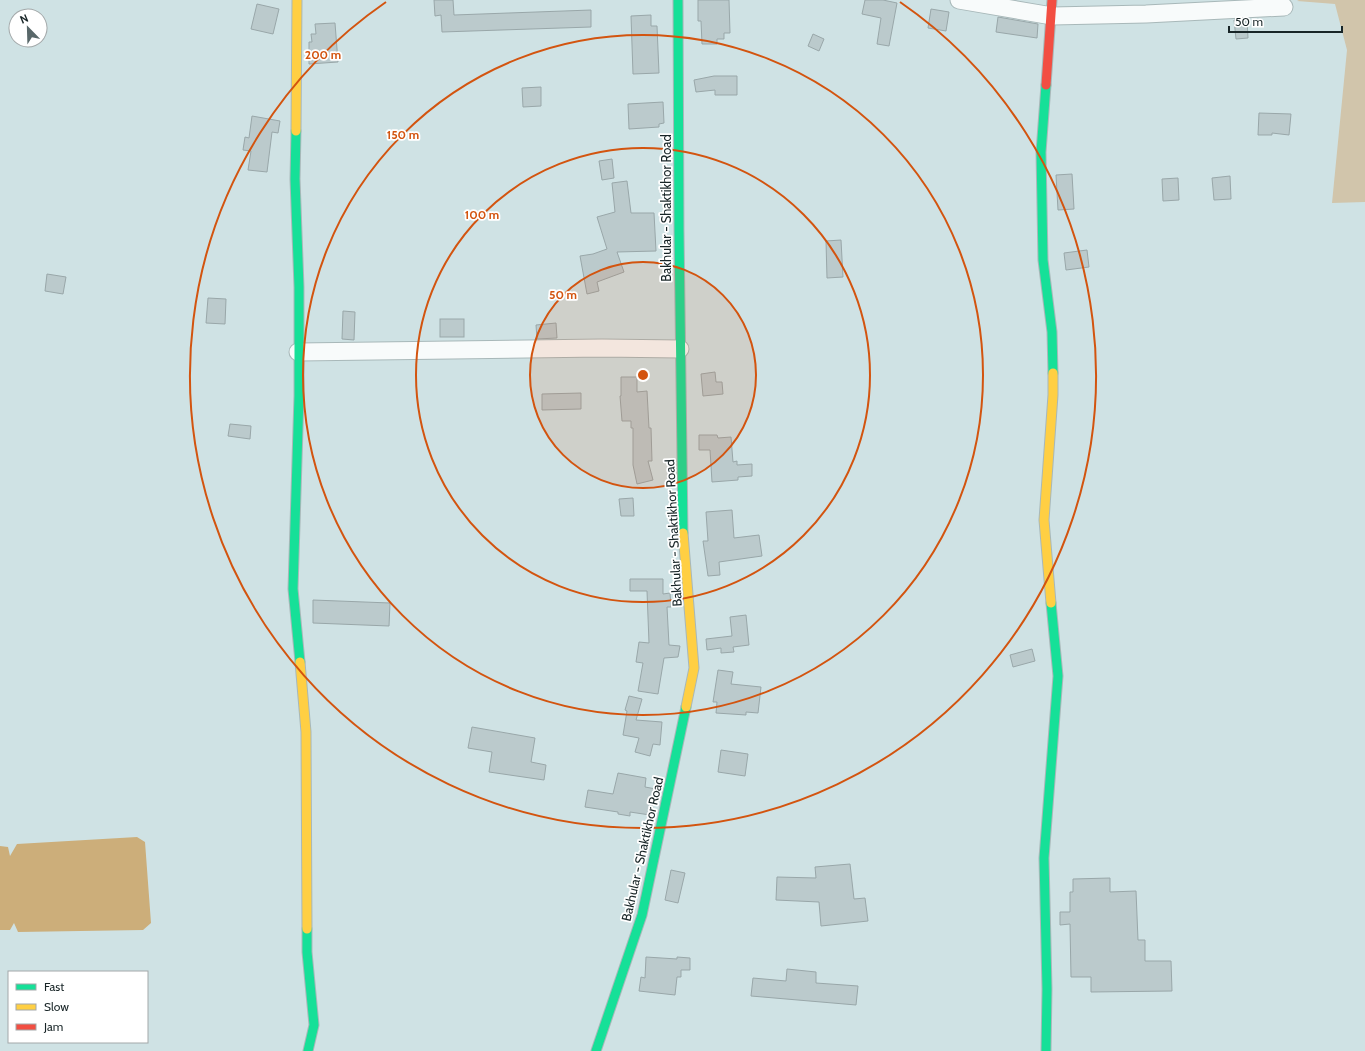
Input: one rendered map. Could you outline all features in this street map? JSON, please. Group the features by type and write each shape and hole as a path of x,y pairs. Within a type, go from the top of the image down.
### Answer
{"street":[{"path":"297,0 295,179 299,287 299,396 293,590 306,732 307,952 314,1025 308,1051"},
{"name":"Bakhular - Shaktikhor Road","path":"596,1051 642,915 694,668 683,530 680,349 678,0"},
{"path":"959,0 1146,14 1284,7"},
{"path":"1046,1051 1047,989 1044,858 1058,676 1044,520 1052,395 1052,332 1043,260 1041,152 1052,8"},
{"path":"298,352 602,348 680,349"}],"shaded area":[{"path":"1365,0 1365,202 1332,203 1347,50 1335,4 1297,1"},
{"path":"137,837 145,842 151,923 143,930 18,932 14,923 10,930 0,930 0,846 8,847 10,856 17,844"}],"building":[{"path":"434,0 453,0 454,15 591,10 591,27 442,32 441,15 435,16"},
{"path":"698,0 729,0 730,33 724,33 724,39 717,39 717,44 702,44 701,21 698,21"},
{"path":"865,0 883,0 897,3 889,46 877,44 881,18 862,14"},
{"path":"257,4 279,9 273,34 251,29"},
{"path":"931,9 949,12 946,31 928,28"},
{"path":"651,15 651,26 657,26 659,73 633,74 631,16"},
{"path":"998,17 1038,24 1037,38 996,32"},
{"path":"1247,19 1248,38 1236,39 1234,20"},
{"path":"335,23 338,62 309,64 309,42 312,42 311,34 316,34 315,24"},
{"path":"813,34 824,39 819,51 808,46"},
{"path":"714,76 737,76 737,95 715,95 715,90 696,92 694,80"},
{"path":"541,87 541,106 523,107 522,88"},
{"path":"663,102 664,123 659,124 659,127 629,129 628,104"},
{"path":"1259,113 1291,114 1289,135 1272,133 1272,135 1258,135"},
{"path":"252,116 280,121 278,133 272,132 267,172 248,170 251,151 243,150 245,137 249,138"},
{"path":"612,159 614,178 602,180 599,161"},
{"path":"1072,174 1074,209 1058,210 1056,175"},
{"path":"1230,176 1231,199 1214,200 1212,178"},
{"path":"1178,178 1179,200 1163,201 1162,179"},
{"path":"627,181 631,213 654,213 656,251 617,252 624,272 597,282 599,291 587,294 580,256 593,254 607,249 597,217 615,212 612,183"},
{"path":"841,240 843,277 827,278 826,241"},
{"path":"1087,250 1089,267 1066,270 1064,253"},
{"path":"47,274 66,277 63,294 45,291"},
{"path":"208,298 226,299 225,324 206,323"},
{"path":"343,311 355,312 354,340 342,339"},
{"path":"440,319 464,319 464,337 440,337"},
{"path":"556,323 557,338 537,339 536,325"},
{"path":"715,372 716,382 722,382 723,394 703,396 701,374"},
{"path":"621,377 637,377 637,392 647,391 649,428 651,428 652,461 648,461 653,480 637,484 633,465 633,428 631,428 631,421 622,421 620,396"},
{"path":"581,393 581,409 542,410 542,394"},
{"path":"230,424 251,426 250,439 228,436"},
{"path":"699,435 717,435 718,438 731,437 733,462 737,461 737,465 752,464 752,476 738,477 738,480 712,482 710,450 699,450"},
{"path":"633,498 634,516 621,516 619,499"},
{"path":"732,510 734,538 759,535 762,556 719,562 720,575 708,576 703,541 708,541 706,512"},
{"path":"630,579 663,579 663,594 670,593 671,607 667,607 669,645 680,646 678,657 664,658 658,694 638,691 643,663 636,662 639,642 649,643 647,591 630,591"},
{"path":"313,600 390,603 389,626 313,623"},
{"path":"746,615 749,645 733,647 734,652 721,653 721,648 707,650 706,639 732,636 730,617"},
{"path":"1032,649 1035,661 1013,667 1010,655"},
{"path":"718,670 733,672 731,684 761,687 758,713 746,712 746,715 716,713 717,702 713,702"},
{"path":"629,696 642,699 636,720 662,722 660,745 653,744 650,756 635,752 639,738 623,735 627,711 625,710"},
{"path":"472,727 535,738 531,762 546,765 544,780 489,772 492,752 468,748"},
{"path":"721,750 748,754 745,776 718,772"},
{"path":"618,773 646,778 645,787 656,789 650,815 630,812 630,816 618,814 618,812 585,807 588,790 613,794"},
{"path":"850,864 854,899 865,898 868,921 821,926 819,902 776,900 777,877 816,878 815,867"},
{"path":"671,870 685,873 678,903 665,900"},
{"path":"1110,878 1110,892 1136,891 1138,940 1145,940 1145,961 1171,961 1172,991 1091,992 1091,977 1071,977 1070,924 1060,925 1060,912 1070,912 1070,892 1073,892 1073,879"},
{"path":"646,957 677,959 677,957 690,958 690,970 681,970 681,977 677,977 675,995 639,991 641,977 645,978"},
{"path":"787,969 816,972 816,983 858,986 856,1005 751,996 753,978 786,981"}],"traffic: fast":[{"path":"678,0 683,533"},
{"path":"1046,85 1041,152 1043,260 1052,332 1053,373"},
{"path":"296,131 295,179 299,287 299,396 293,589 300,662"},
{"path":"1046,1051 1047,989 1044,858 1058,676 1051,603"},
{"path":"596,1051 642,915 686,707"},
{"path":"307,929 307,952 314,1025 308,1051"}],"traffic: slow":[{"path":"296,131 297,0"},
{"path":"1051,603 1044,520 1053,395 1053,373"},
{"path":"683,533 694,668 686,707"},
{"path":"300,662 306,732 307,929"}],"traffic: jam":[{"path":"1046,85 1052,0"}]}
